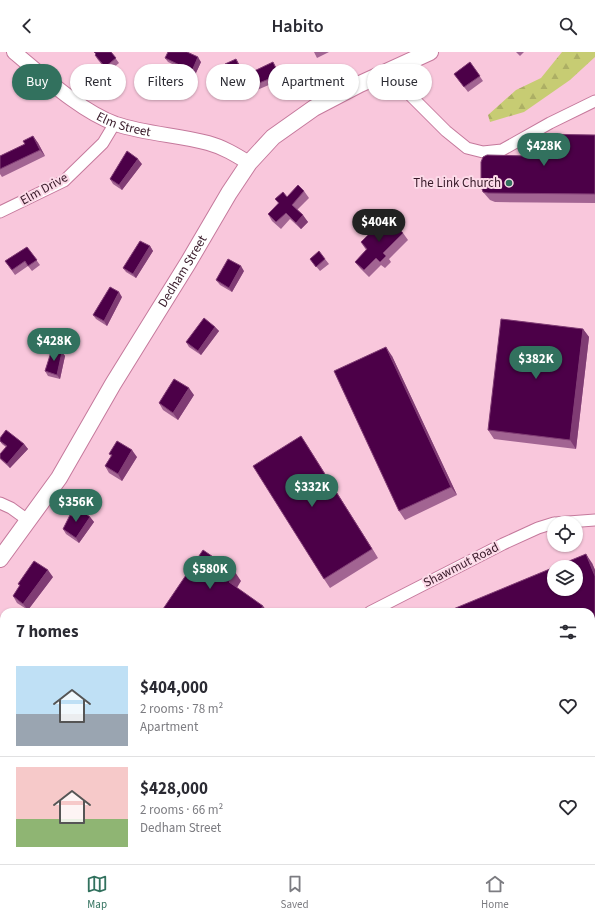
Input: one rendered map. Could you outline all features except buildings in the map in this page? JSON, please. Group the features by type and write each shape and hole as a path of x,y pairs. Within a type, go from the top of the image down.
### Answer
{"main road":[{"name":"Dedham Street","path":"404,64 430,52"},
{"name":"Dedham Street","path":"0,559 62,474 98,409 188,263 229,193 249,163 267,143 293,122 330,99 367,81"}],"street":[{"name":"Elm Street","path":"14,52 41,75 82,105 115,123 165,136 208,143 224,148 249,163"},
{"path":"415,100 467,148 483,152 502,150 550,123 595,101"},
{"name":"Elm Drive","path":"0,212 64,181 103,143 115,123"},
{"path":"0,503 11,508 29,521"},
{"name":"Shawmut Road","path":"583,521 595,520"},
{"name":"Shawmut Road","path":"378,608 503,544 547,525"}],"green space":[{"path":"562,52 595,52 595,57 570,80 524,112 490,122 488,115 516,90 541,78"}],"place":[{"name":"The Link Church","path":"509,183"}]}
